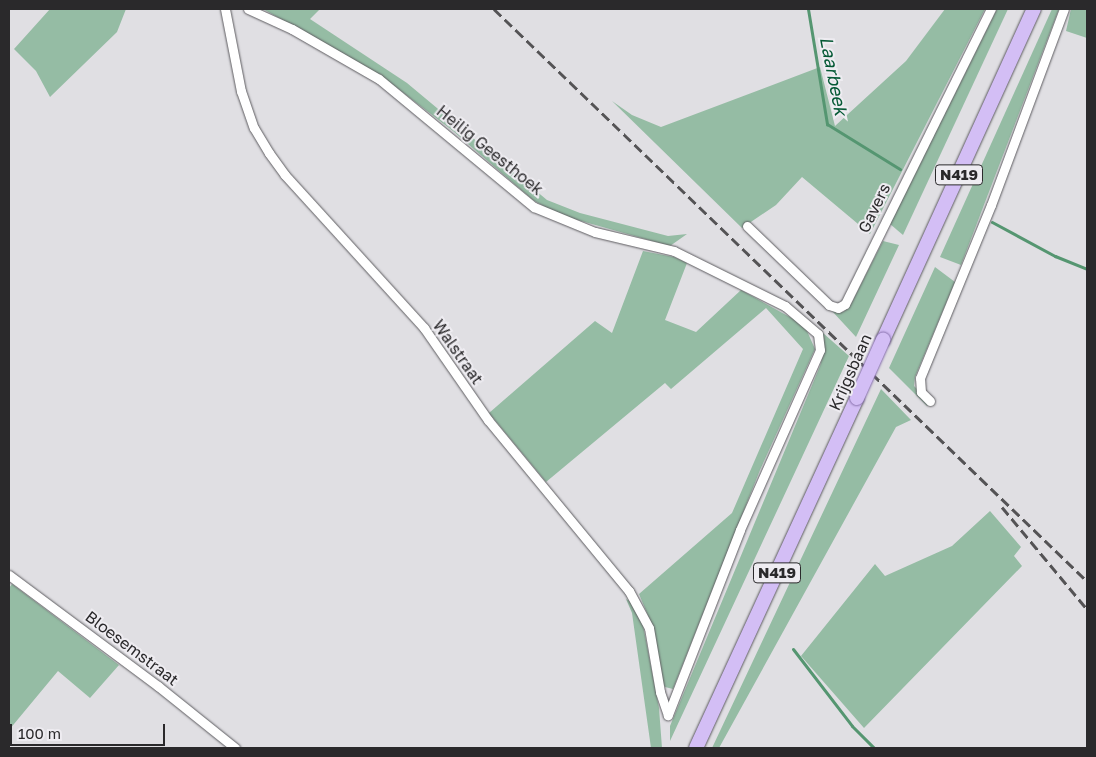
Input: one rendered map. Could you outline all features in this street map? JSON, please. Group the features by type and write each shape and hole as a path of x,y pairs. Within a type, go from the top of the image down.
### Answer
{"main road":[{"name":"Krijgsbaan","path":"696,748 1034,9"}],"street":[{"name":"Walstraat","path":"225,9 241,91 254,128 269,154 285,175 424,328 488,420 629,591 649,628 660,692 668,715 740,530 820,350"},
{"name":"Heilig Geesthoek","path":"248,9 292,29 379,79 534,206 595,232 674,251 785,306 818,334 820,350"},
{"name":"Gavers","path":"747,226 828,305 838,308 845,304 991,9"},
{"path":"930,402 921,392 920,378 963,274 1064,9"},
{"name":"Bloesemstraat","path":"9,576 158,686 235,748"}],"green space":[{"path":"50,9 126,9 117,32 50,97 36,71 14,49"},
{"path":"263,9 320,9 310,19 407,83 547,200 580,213 668,236 687,234 670,246 567,217 547,208 533,200 453,131 384,78"},
{"path":"945,9 985,9 870,234 802,177 776,205 742,228 612,101 632,115 661,127 820,67 835,126 906,61"},
{"path":"997,9 1008,9 903,235 890,224"},
{"path":"1052,9 1059,9 961,265 940,257"},
{"path":"1071,9 1087,9 1087,38 1066,31"},
{"path":"883,241 899,245 856,337 832,311 843,312 850,306"},
{"path":"643,251 674,257 687,263 665,320 696,332 741,290 797,321 807,331 815,349 760,470 673,689 665,687 661,681 652,625 639,594 732,513 803,349 766,308 671,389 665,383 546,482 489,413 595,321 612,333"},
{"path":"935,267 955,282 915,377 914,386 930,402 927,406 889,368"},
{"path":"823,333 849,356 670,741 670,726 820,366 824,351"},
{"path":"881,389 911,420 896,427 719,748 712,748"},
{"path":"990,511 1021,547 1014,556 1022,566 864,728 801,656 875,564 885,576 952,546"},
{"path":"12,584 119,665 90,698 58,671 9,730 9,588"},
{"path":"626,599 632,602 643,625 659,708 662,748 651,748 632,613"}],"waterway":[{"name":"Laarbeek","path":"808,9 827,124 900,169"},
{"name":"Laarbeek","path":"992,222 1055,256 1087,269"},
{"path":"793,649 852,726 874,748"}],"railway":[{"path":"494,9 1087,581"},
{"path":"1002,507 1087,609"}]}
